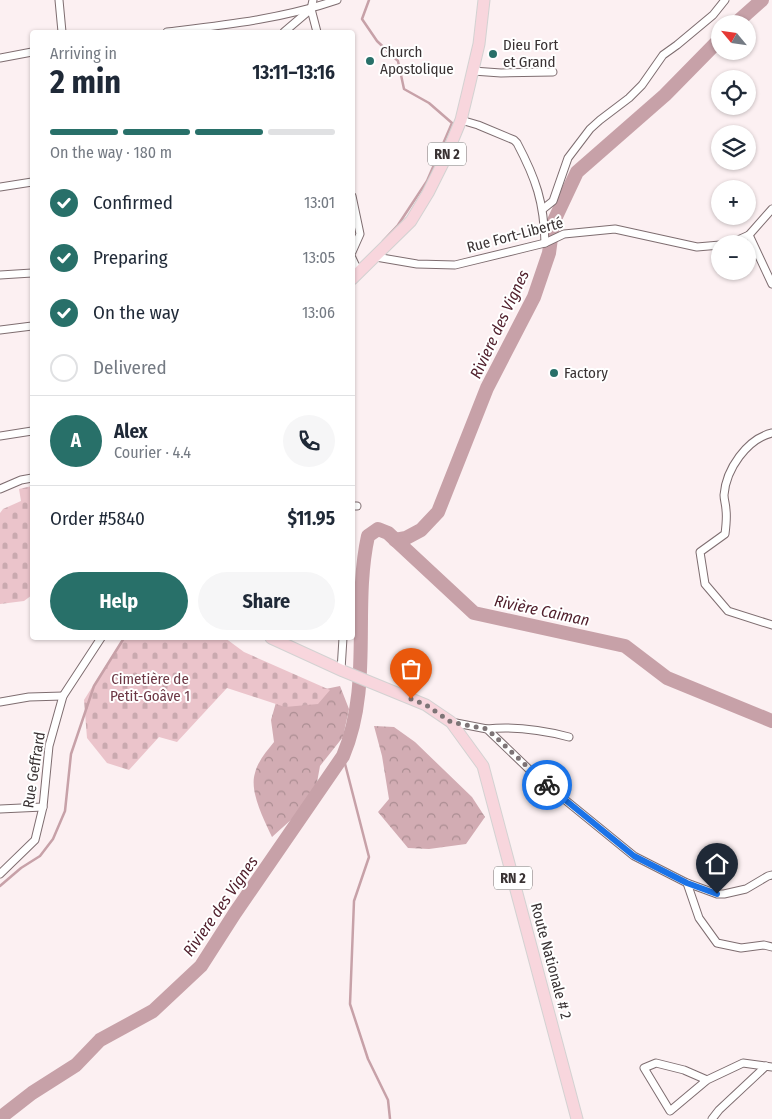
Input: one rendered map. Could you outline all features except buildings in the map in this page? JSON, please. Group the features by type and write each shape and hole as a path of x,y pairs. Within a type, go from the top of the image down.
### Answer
{"main road":[{"name":"RN 2","path":"356,276 411,220 440,169 460,120 473,71 479,44 484,0"},
{"name":"RN 2","path":"275,640 342,670"},
{"name":"Route Nationale # 2","path":"342,670 426,705 451,722 483,766 577,1119"}],"street":[{"path":"59,0 62,30"},
{"path":"313,0 311,9 316,30"},
{"path":"181,30 273,17 311,9 337,0"},
{"path":"543,209 554,201 568,158 590,130 629,98 642,85 663,55 678,45 713,14 725,0"},
{"path":"286,30 311,9"},
{"path":"0,58 30,52"},
{"path":"473,71 501,73 553,72"},
{"path":"460,120 478,125 517,143 532,171 543,209 545,243"},
{"path":"0,187 30,182"},
{"path":"749,235 772,209"},
{"path":"355,210 360,234 355,245"},
{"name":"Rue Fort-Liberté","path":"376,257 417,264 455,265 545,243 564,234 615,229 697,247 711,246"},
{"path":"756,250 772,284"},
{"path":"0,275 30,273"},
{"path":"0,330 30,326"},
{"path":"0,436 30,431"},
{"path":"772,433 761,436 744,450 734,466 726,482 724,534 700,552 705,584 728,611 772,625"},
{"path":"0,489 30,478"},
{"name":"Rue Geffrard","path":"0,874 35,840 43,807 49,746 63,696 100,640"},
{"path":"342,670 343,640"},
{"path":"0,702 29,697 63,696"},
{"path":"451,722 487,729 503,727 529,729 569,737"},
{"path":"487,729 537,777 634,856 687,883 717,894 746,889 772,875"},
{"path":"0,809 43,807"},
{"path":"687,883 699,918 717,943 741,948 764,945 772,947"},
{"path":"707,1080 684,1070 656,1063 644,1068 670,1110 707,1080 743,1063 769,1066"},
{"path":"712,1119 718,1110 769,1066"}],"green space":[{"path":"30,486 30,596 24,601 0,604 0,513 3,509 21,501 19,489"},
{"name":"Cimetière de Petit-Goâve 1","path":"122,640 228,640 244,652 330,690 318,704 285,707 227,688 177,742 159,737 129,770 107,763 87,738 84,700"},
{"path":"340,686 349,709 343,737 320,766 314,799 272,837 258,805 254,780 258,764 274,742 271,720 277,699"},
{"path":"374,726 394,727 415,742 472,797 485,817 466,844 429,849 408,848 378,812 389,799 382,756"}],"waterway":[{"path":"369,0 362,19 377,41 398,61 404,89 429,103 452,123 427,181 398,225 383,241"},
{"name":"Riviere des Vignes","path":"745,15 762,0"},
{"name":"Riviere des Vignes","path":"395,540 406,538 421,530 438,512 487,388 534,297 549,253 553,223 577,172 665,95 711,48"},
{"name":"Riviere des Vignes","path":"0,1118 32,1093 76,1065 100,1040 153,1011 201,966 235,913 343,756 352,729 357,702 360,674 362,591 368,536 378,529 388,533 474,613 625,646 667,678 772,721"},
{"path":"0,886 21,868 40,856 53,839 65,811 71,754 94,686 123,640"},
{"name":"Riviere des Vignes","path":"343,756 369,857 354,901 350,1004 368,1059 388,1100 390,1119"}],"way so far":[{"path":"411,699 426,705 451,722 487,729 547,785"}],"place":[{"name":"Dieu Fort et Grand","path":"493,54"},
{"name":"Church Apostolique","path":"370,61"},
{"name":"Factory","path":"554,373"}],"route":[{"path":"547,785 634,856 687,883 717,894"}],"water label":[{"name":"Rivière Caiman","path":"542,610"}]}
